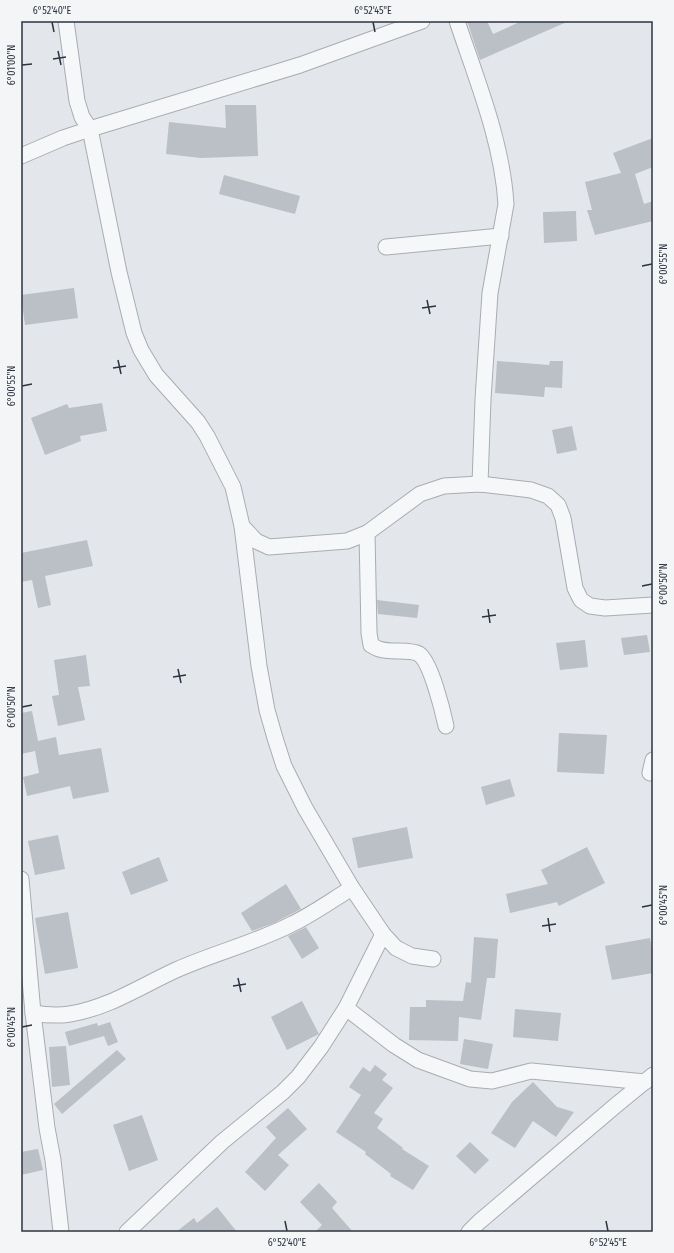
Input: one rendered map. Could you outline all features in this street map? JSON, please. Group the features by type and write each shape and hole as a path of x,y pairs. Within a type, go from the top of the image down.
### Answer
{"street":[{"path":"66,21 77,101 82,117 90,129 119,272 134,333 141,350 156,375 189,412 207,436 233,487 242,526 259,666 267,710 284,766 305,808 352,888 382,934 396,948 412,956 433,959"},
{"path":"21,156 63,138 300,65 422,21"},
{"path":"457,21 485,102 498,152 506,204 490,293 483,399 480,484"},
{"path":"386,246 501,236"},
{"path":"242,526 256,541 269,547 347,541 366,533 420,494 444,486 480,484 531,490 548,496 558,505 563,518 575,588 581,600 590,606 605,608 653,605"},
{"path":"366,533 369,633 371,645 380,650 419,654 425,661 439,696 446,726"},
{"path":"21,879 33,1013 61,1232"},
{"path":"33,1013 69,1015 92,1009 131,993 183,968 292,924 352,888"},
{"path":"127,1232 222,1142 283,1092 298,1077 321,1047 346,1008 382,934"},
{"path":"346,1008 394,1045 418,1060 470,1079 492,1081 531,1071 649,1079"},
{"path":"469,1232 615,1106 649,1079"}],"building":[{"path":"467,21 487,21 493,34 522,21 569,21 480,60"},
{"path":"225,105 256,105 258,156 201,158 166,154 169,122 226,128"},
{"path":"653,138 653,167 635,174 644,204 653,201 653,221 595,235 587,210 592,210 585,182 621,173 613,153"},
{"path":"224,175 300,196 295,214 219,194"},
{"path":"576,211 577,241 544,243 543,212"},
{"path":"74,288 78,318 25,325 21,295"},
{"path":"497,361 549,365 550,361 563,361 562,388 545,387 544,397 495,393"},
{"path":"102,403 107,431 80,436 81,441 45,455 31,418 67,404 69,408"},
{"path":"572,426 577,450 557,454 552,430"},
{"path":"87,540 93,566 45,576 51,605 38,608 32,580 21,582 21,553"},
{"path":"377,600 419,605 417,618 378,614"},
{"path":"647,635 650,652 624,655 621,638"},
{"path":"585,640 588,667 560,670 556,643"},
{"path":"86,655 90,686 78,687 85,720 58,726 52,696 59,695 54,660"},
{"path":"32,711 38,741 56,737 59,755 101,748 109,792 73,799 70,786 27,796 23,777 39,773 35,751 21,754 21,713"},
{"path":"559,733 607,735 604,774 557,772"},
{"path":"510,779 515,796 486,805 481,787"},
{"path":"407,827 413,858 358,868 352,838"},
{"path":"58,835 65,869 35,875 28,841"},
{"path":"587,847 605,883 559,906 557,902 510,913 506,894 548,884 541,870"},
{"path":"159,857 168,881 131,895 122,872"},
{"path":"286,884 301,909 274,923 252,931 241,913"},
{"path":"68,912 78,968 45,974 35,918"},
{"path":"306,927 319,948 302,959 288,936"},
{"path":"474,937 498,939 495,978 487,978 481,1020 459,1017 458,1041 409,1040 410,1007 426,1007 426,1000 463,1001 466,982 471,983"},
{"path":"650,938 653,954 653,973 612,980 605,946"},
{"path":"302,1001 319,1034 287,1050 271,1017"},
{"path":"515,1009 561,1013 558,1041 513,1037"},
{"path":"110,1022 118,1042 108,1046 104,1036 69,1046 65,1032 97,1023 98,1026"},
{"path":"464,1039 493,1044 488,1069 460,1064"},
{"path":"66,1046 70,1085 52,1087 49,1047"},
{"path":"117,1050 126,1059 62,1114 54,1104"},
{"path":"375,1065 387,1074 382,1080 393,1088 374,1113 383,1119 377,1128 403,1148 402,1149 429,1166 413,1190 390,1176 391,1174 365,1154 366,1152 336,1132 361,1095 349,1087 363,1067 370,1072"},
{"path":"533,1082 557,1107 574,1112 556,1137 533,1121 515,1148 491,1133 512,1102"},
{"path":"288,1108 307,1129 278,1155 289,1165 265,1191 245,1172 276,1138 266,1127"},
{"path":"142,1115 158,1160 129,1171 113,1125"},
{"path":"470,1142 489,1160 475,1174 456,1156"},
{"path":"38,1149 43,1170 21,1175 21,1152"},
{"path":"319,1183 337,1202 332,1208 353,1232 315,1232 322,1225 300,1202"},
{"path":"217,1207 237,1232 176,1232 194,1218 197,1223"}]}
